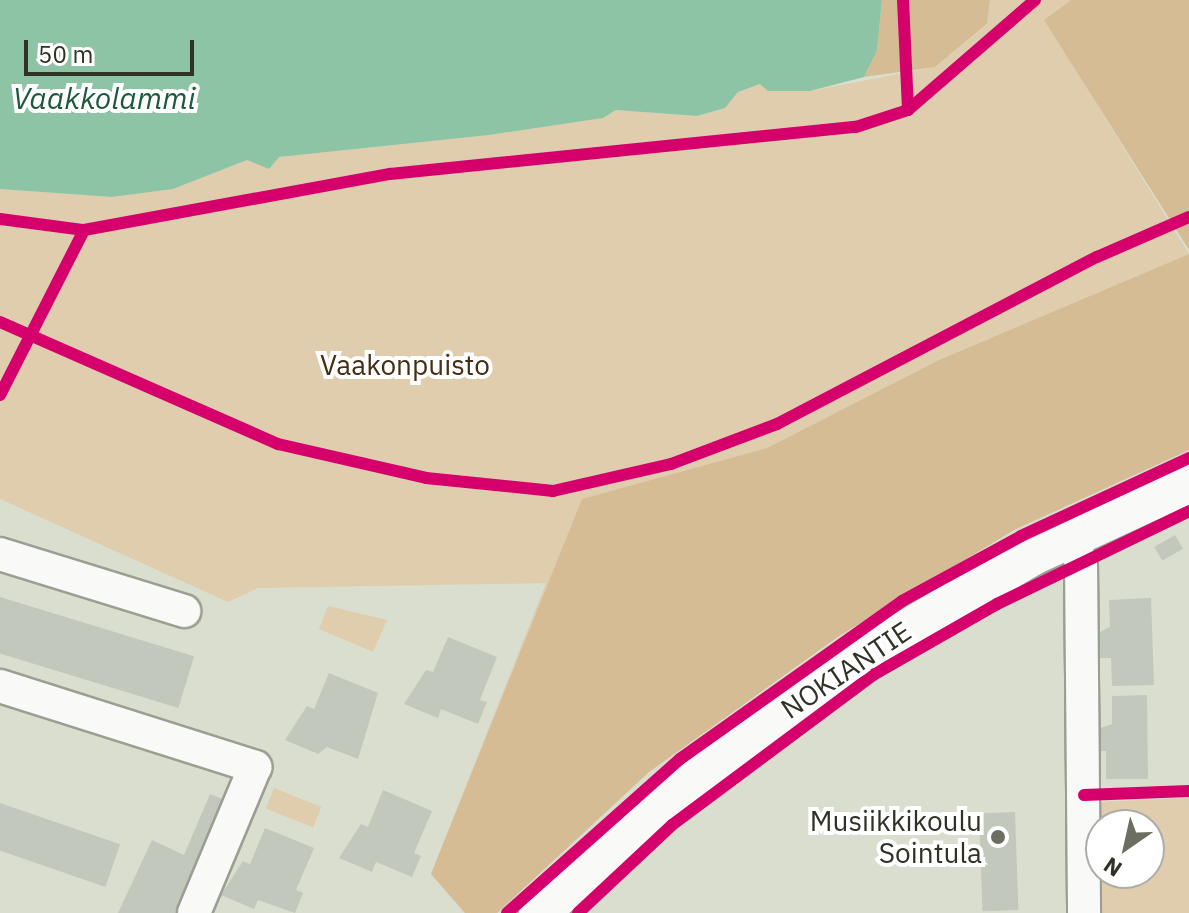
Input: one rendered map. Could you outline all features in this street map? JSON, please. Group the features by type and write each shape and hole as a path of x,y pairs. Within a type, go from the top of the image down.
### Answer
{"main road":[{"name":"NOKIANTIE","path":"539,913 622,834 780,714 922,619 1070,538 1189,483"}],"street":[{"path":"1070,538 1081,562 1084,913"},
{"path":"0,554 184,611"},
{"path":"0,686 255,767 194,913"}],"green space":[{"name":"Vaakonpuisto","path":"990,0 1071,0 1045,20 1189,254 939,360 767,448 582,499 1189,450 1014,530 839,636 649,772 497,913 465,913 431,874 546,583 258,588 228,602 0,499 0,189 112,197 173,189 247,160 269,168 279,157 489,135 603,118 616,110 697,116 725,108 738,92 760,84 810,91 935,67 987,25"},
{"path":"328,606 387,620 373,652 319,629"},
{"path":"274,788 321,807 313,828 266,808"},
{"path":"1189,798 1189,913 1092,913 1093,889 1165,889 1165,809 1095,809 1095,802"}],"shaded area":[{"path":"882,0 990,0 987,24 935,67 864,77 877,51"},
{"path":"1071,0 1189,0 1189,250 1044,20"},
{"path":"1189,254 1189,450 1014,530 839,636 649,772 497,913 465,913 431,874 582,499 767,448 939,360"}],"water":[{"name":"Vaakkolammi","path":"0,0 882,0 877,51 864,77 810,91 768,91 760,84 738,92 725,108 697,116 616,110 603,118 489,135 279,157 269,169 247,160 173,189 112,197 0,189"}],"building":[{"path":"1175,535 1183,549 1162,561 1154,547"},
{"path":"0,597 194,656 178,708 0,653"},
{"path":"1151,598 1154,685 1112,686 1111,658 1097,658 1096,634 1110,627 1109,600"},
{"path":"448,637 497,657 480,700 487,702 478,724 441,709 438,718 404,704 426,670 433,672"},
{"path":"329,673 378,693 358,759 327,747 318,754 285,740 307,706 314,709"},
{"path":"1147,695 1148,779 1106,779 1106,751 1096,751 1095,730 1112,724 1112,696"},
{"path":"383,790 432,811 414,853 421,856 412,877 376,862 372,872 339,858 361,824 368,827"},
{"path":"210,794 228,801 188,913 118,913 152,840 184,855"},
{"path":"0,803 120,844 105,887 0,851"},
{"name":"Musiikkikoulu Sointula","path":"1015,812 1018,910 982,911 979,813"},
{"path":"265,828 314,848 296,890 303,893 295,913 258,900 254,909 221,895 243,861 250,864"}],"cycle path":[{"path":"0,219 84,230 390,174 856,127 908,110 903,0"},
{"path":"908,110 1035,0"},
{"path":"0,322 278,444 426,478 553,491 671,464 777,424 1097,257 1189,217"},
{"path":"0,395 84,230"},
{"path":"507,913 680,759 902,601 1021,536 1189,458"},
{"path":"578,913 672,825 873,675 997,604 1189,511"},
{"path":"1084,795 1189,791"}],"place":[{"name":"Musiikkikoulu Sointula","path":"998,837"}]}
